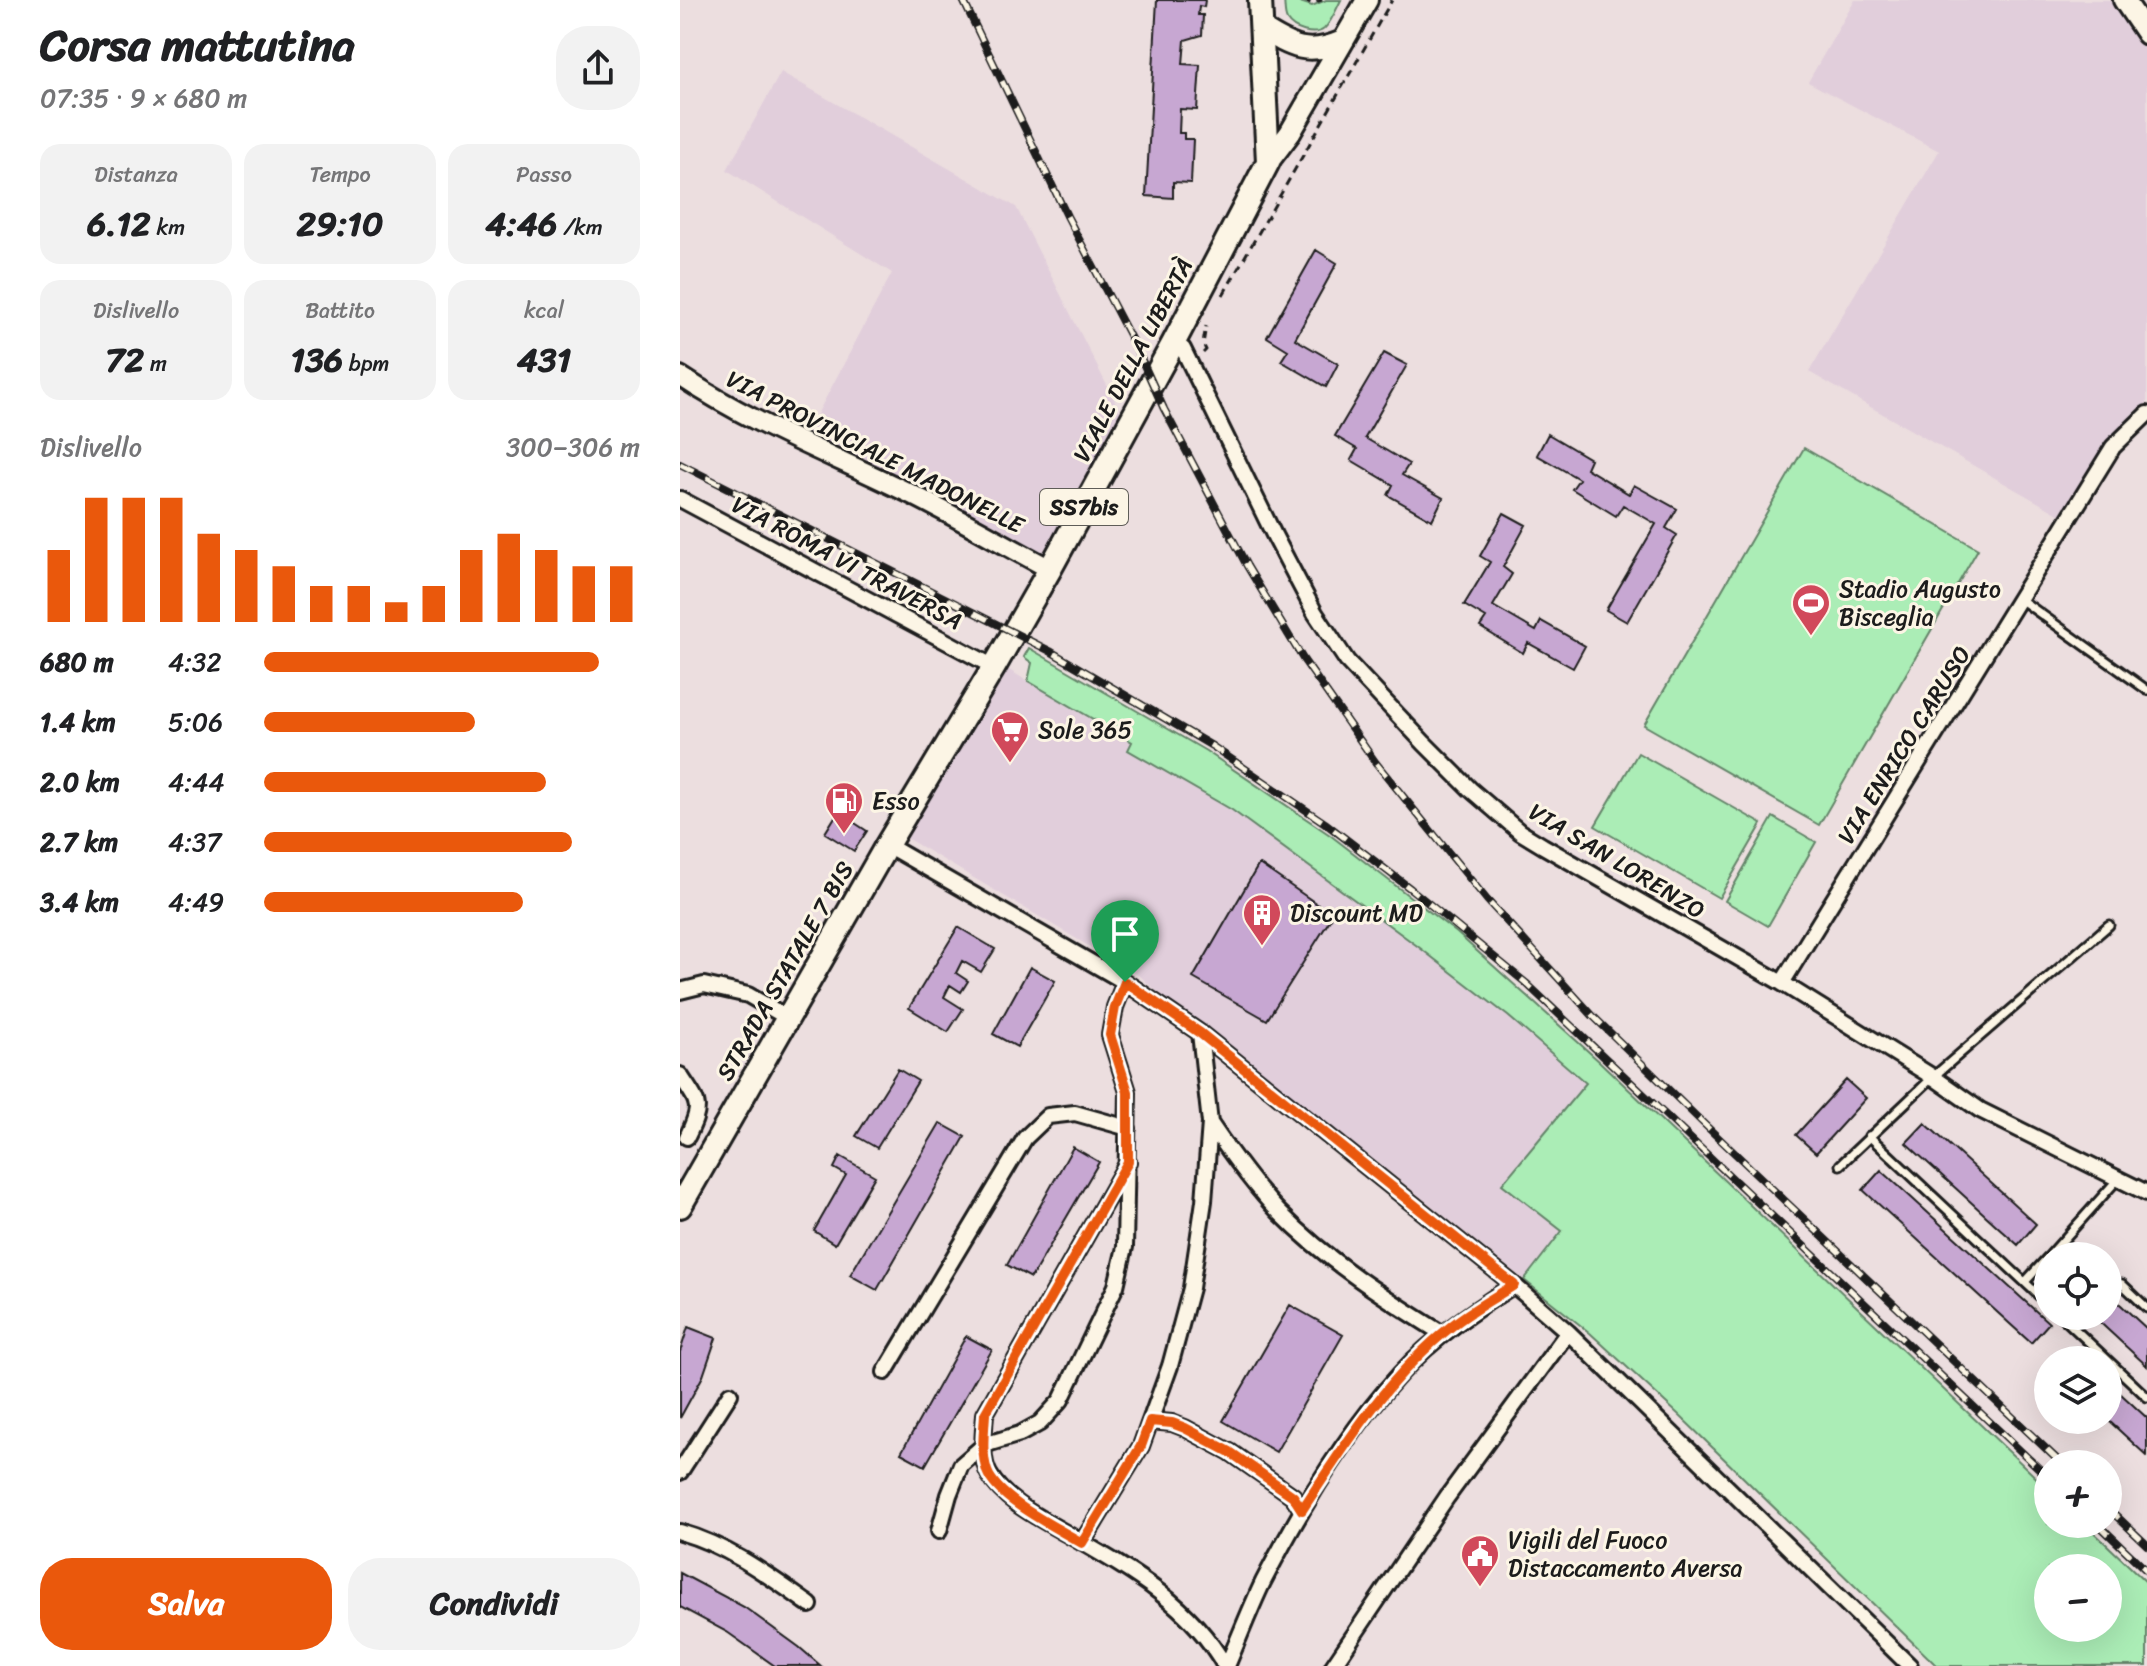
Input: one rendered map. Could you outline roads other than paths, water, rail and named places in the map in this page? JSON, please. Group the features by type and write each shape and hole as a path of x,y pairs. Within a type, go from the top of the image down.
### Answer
{"main road":[{"path":"1260,0 1268,162"},
{"path":"1268,162 1290,133 1367,0"},
{"path":"2124,0 2147,34"},
{"path":"1261,28 1285,43 1304,50 1326,48 1343,41"},
{"name":"VIALE DELLA LIBERTÀ","path":"887,845 1050,569 1268,162"},
{"name":"STRADA STATALE 7 BIS","path":"680,1206 887,845"}],"street":[{"name":"VIA SAN LORENZO","path":"1170,349 1177,365 1190,367 1315,613 1347,661 1470,789 1520,832 1782,983 1933,1077 1980,1110 2147,1193"},
{"name":"VIA PROVINCIALE MADONELLE","path":"680,376 772,429 910,494 1050,569"},
{"name":"VIA ENRICO CARUSO","path":"1782,983 2113,447 2147,414"},
{"name":"VIA ROMA VI TRAVERSA","path":"680,499 994,667"},
{"path":"887,845 1125,982 1200,1033 1514,1285 1568,1332 1910,1666"},
{"path":"939,1531 961,1465 984,1445 1020,1434 1040,1423 1061,1400 1116,1286 1125,1247 1128,1092 1110,1035 1115,1007 1125,982"},
{"path":"680,991 704,985 748,995 788,1018"},
{"path":"1082,1543 1141,1446 1170,1366 1191,1288 1204,1201 1210,1123 1200,1033"},
{"path":"680,1075 698,1103 697,1118 684,1135 711,1153"},
{"path":"885,1372 1025,1138 1048,1116 1075,1113 1128,1128"},
{"path":"1210,1123 1238,1164 1279,1212 1319,1248 1382,1296 1443,1334"},
{"path":"1128,1162 985,1414 987,1472 1001,1490 1029,1512 1115,1561 1170,1598 1213,1645 1226,1666"},
{"path":"1226,1666 1262,1584 1302,1510 1350,1437 1400,1374 1443,1334 1514,1285"},
{"path":"1333,1666 1447,1497 1568,1332"},
{"path":"680,1472 730,1394"},
{"path":"1150,1421 1185,1428 1230,1452 1293,1496 1302,1510"},
{"path":"680,1532 746,1560 810,1605"}],"lane":[{"path":"2020,599 2147,690"},
{"path":"1840,1165 1933,1077 2109,925"},
{"path":"1869,1136 2034,1291"},
{"path":"2061,1242 2118,1179"},
{"path":"2025,1282 2034,1272"},
{"path":"2122,1284 2147,1308"},
{"path":"2076,1330 2147,1397"}],"railway":[{"path":"963,0 1067,216 1247,566 1303,659 1376,763 1487,900 1593,1016 2047,1450"},
{"path":"680,464 1050,651 1212,746 1325,823 1526,983 2034,1464"},
{"path":"2122,1521 2147,1545"},
{"path":"2113,1538 2147,1571"}],"place":[{"name":"Stadio Augusto Bisceglia","path":"1811,637"},
{"name":"Sole 365","path":"1010,764"},
{"name":"Esso","path":"844,835"},
{"name":"Discount MD","path":"1262,947"},
{"name":"Vigili del Fuoco Distaccamento Aversa","path":"1480,1588"}]}
